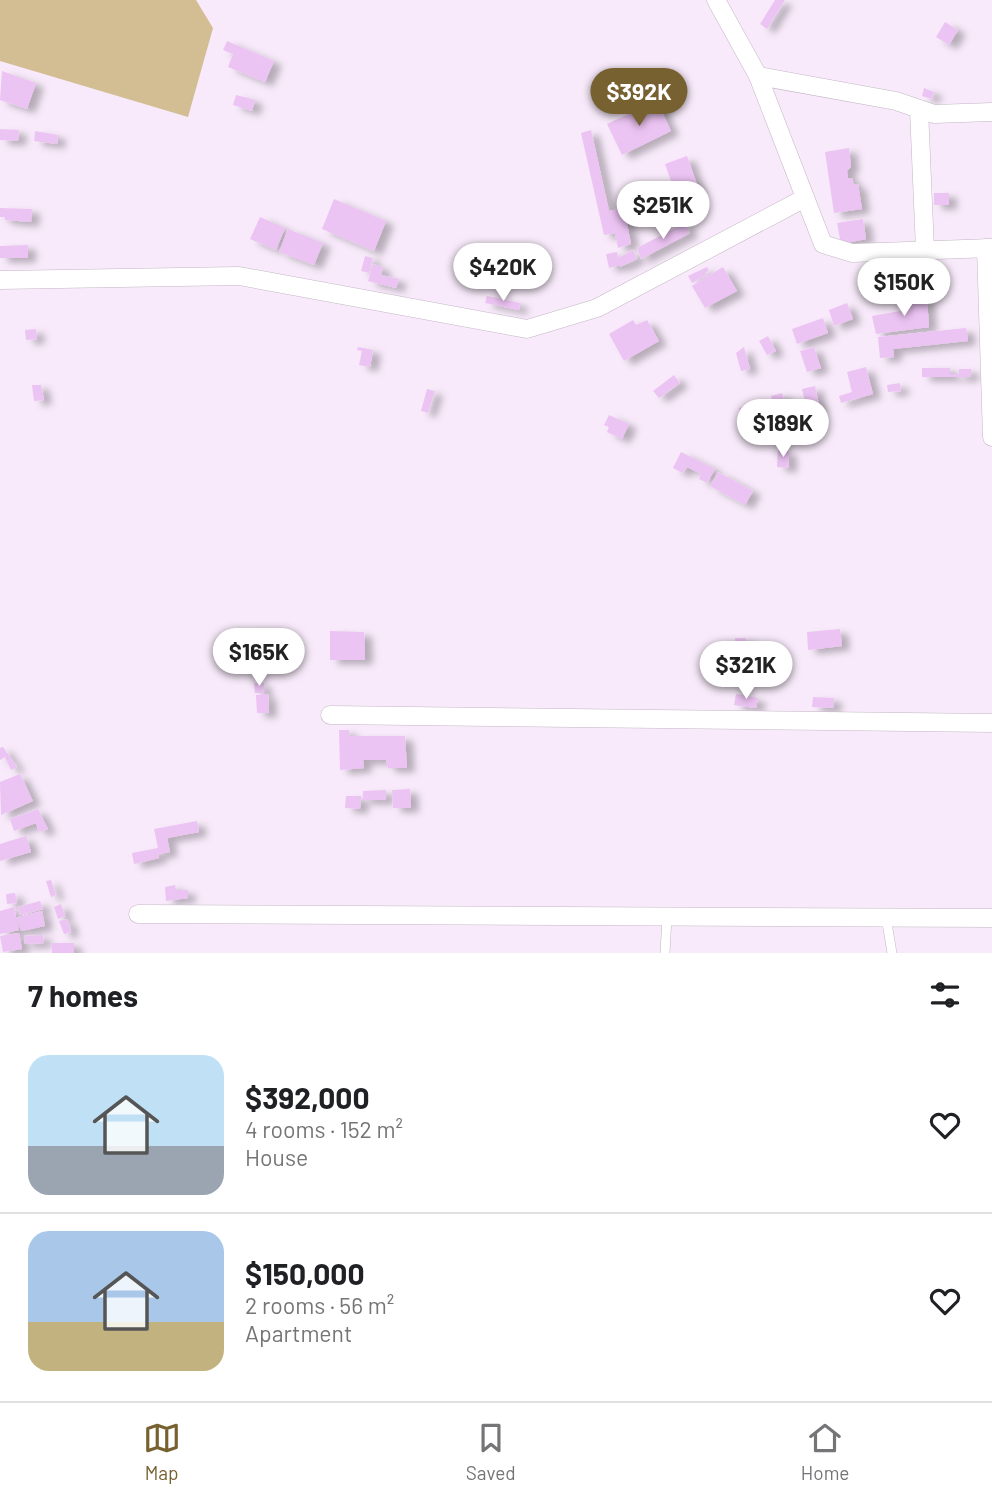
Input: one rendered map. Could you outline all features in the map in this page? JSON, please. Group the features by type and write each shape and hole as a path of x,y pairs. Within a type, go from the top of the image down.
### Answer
{"street":[{"path":"716,0 758,76 823,244 852,253 989,248 992,437"},
{"path":"758,76 896,100 934,114 992,112"},
{"path":"919,109 925,250"},
{"path":"0,280 239,276 527,329 597,308 805,198"},
{"path":"330,715 992,723"},
{"path":"138,914 992,918"}],"lane":[{"path":"886,916 892,953"},
{"path":"665,953 667,917"}],"shaded area":[{"path":"0,0 196,0 213,28 188,117 0,61"}],"building":[{"path":"775,0 785,0 767,29 760,24"},
{"path":"945,22 958,30 949,45 936,37"},
{"path":"227,41 274,61 265,82 228,67 233,54 223,50"},
{"path":"2,71 36,83 27,109 0,100"},
{"path":"924,88 934,92 932,99 922,96"},
{"path":"236,95 255,100 252,111 233,105"},
{"path":"657,101 671,131 622,155 607,124"},
{"path":"0,129 19,130 18,141 0,140"},
{"path":"591,130 609,211 624,208 631,244 618,248 615,233 604,235 581,133"},
{"path":"35,131 58,135 57,144 34,141"},
{"path":"849,148 851,167 847,171 848,178 852,178 854,185 858,184 862,209 834,213 825,152"},
{"path":"687,156 699,190 677,198 665,164"},
{"path":"934,193 949,193 949,205 934,205"},
{"path":"334,199 386,221 374,251 322,229"},
{"path":"0,208 32,209 31,222 5,220 5,217 0,217"},
{"path":"260,217 285,228 276,250 250,239"},
{"path":"863,219 866,239 841,244 837,223"},
{"path":"685,223 690,233 641,259 637,248"},
{"path":"288,229 323,243 314,265 279,252"},
{"path":"28,245 28,258 0,258 0,246"},
{"path":"633,250 637,259 620,267 609,268 606,254 617,252 618,258"},
{"path":"365,256 373,258 369,273 361,271"},
{"path":"373,264 383,267 381,275 399,279 396,288 368,281"},
{"path":"707,267 707,275 692,283 688,276"},
{"path":"723,267 737,291 705,308 692,286"},
{"path":"487,296 520,303 519,310 485,303"},
{"path":"927,298 929,327 876,334 872,316 906,310 905,300"},
{"path":"847,303 853,319 834,326 829,310"},
{"path":"823,318 828,333 797,344 792,329"},
{"path":"633,320 636,325 647,320 659,341 624,361 609,334"},
{"path":"966,328 968,341 893,349 894,357 880,358 878,337"},
{"path":"36,329 37,339 26,340 25,330"},
{"path":"768,336 776,351 767,355 759,341"},
{"path":"358,347 373,350 370,367 359,365 362,351 357,350"},
{"path":"744,347 750,369 741,371 736,353"},
{"path":"814,347 821,368 807,372 800,351"},
{"path":"866,367 873,394 841,403 839,396 852,392 847,372"},
{"path":"922,368 950,368 950,374 959,374 959,369 971,369 971,377 922,377"},
{"path":"674,375 680,383 659,398 653,391"},
{"path":"900,383 901,391 888,392 887,385"},
{"path":"32,385 41,385 44,400 34,401"},
{"path":"815,386 820,409 777,420 771,396 782,393 786,406 805,401 802,389"},
{"path":"427,389 435,391 428,413 421,411"},
{"path":"747,406 751,420 742,422 739,408"},
{"path":"609,415 629,424 622,439 607,432 609,427 604,425"},
{"path":"778,450 789,451 789,468 777,467"},
{"path":"681,452 715,469 707,483 699,479 701,474 687,467 683,473 673,468"},
{"path":"718,472 753,491 745,505 710,486"},
{"path":"278,629 281,657 250,660 248,630"},
{"path":"840,629 842,646 808,650 807,632"},
{"path":"330,631 364,632 365,660 330,660"},
{"path":"735,638 746,638 747,652 736,653"},
{"path":"762,645 772,646 770,658 760,657"},
{"path":"254,683 264,683 264,693 255,693"},
{"path":"268,694 269,713 257,713 256,695"},
{"path":"736,694 758,698 756,708 734,705"},
{"path":"813,697 834,698 833,708 812,707"},
{"path":"339,730 349,730 349,736 405,736 407,768 388,768 386,760 363,760 364,768 340,770"},
{"path":"3,747 17,767 11,770 5,757 0,760 0,748"},
{"path":"20,774 33,801 1,815 0,782"},
{"path":"410,789 411,808 393,808 392,790"},
{"path":"386,790 386,800 363,800 363,791"},
{"path":"346,796 361,796 360,809 345,808"},
{"path":"38,809 48,829 39,832 36,823 14,831 10,819"},
{"path":"197,821 199,832 167,838 170,852 158,854 159,858 134,864 132,853 158,848 154,829"},
{"path":"26,836 31,852 0,861 0,844"},
{"path":"51,880 56,895 51,897 46,881"},
{"path":"175,885 176,890 188,890 188,898 166,901 165,887"},
{"path":"15,893 17,903 7,904 6,894"},
{"path":"40,901 43,909 20,915 18,907"},
{"path":"61,904 65,916 58,919 54,907"},
{"path":"14,907 14,918 42,911 45,926 21,931 17,918 19,930 0,934 0,911"},
{"path":"67,919 71,932 64,934 59,921"},
{"path":"19,933 22,949 3,952 0,936"},
{"path":"43,935 44,943 25,944 24,936"},
{"path":"52,943 74,943 74,953 52,953"}]}
